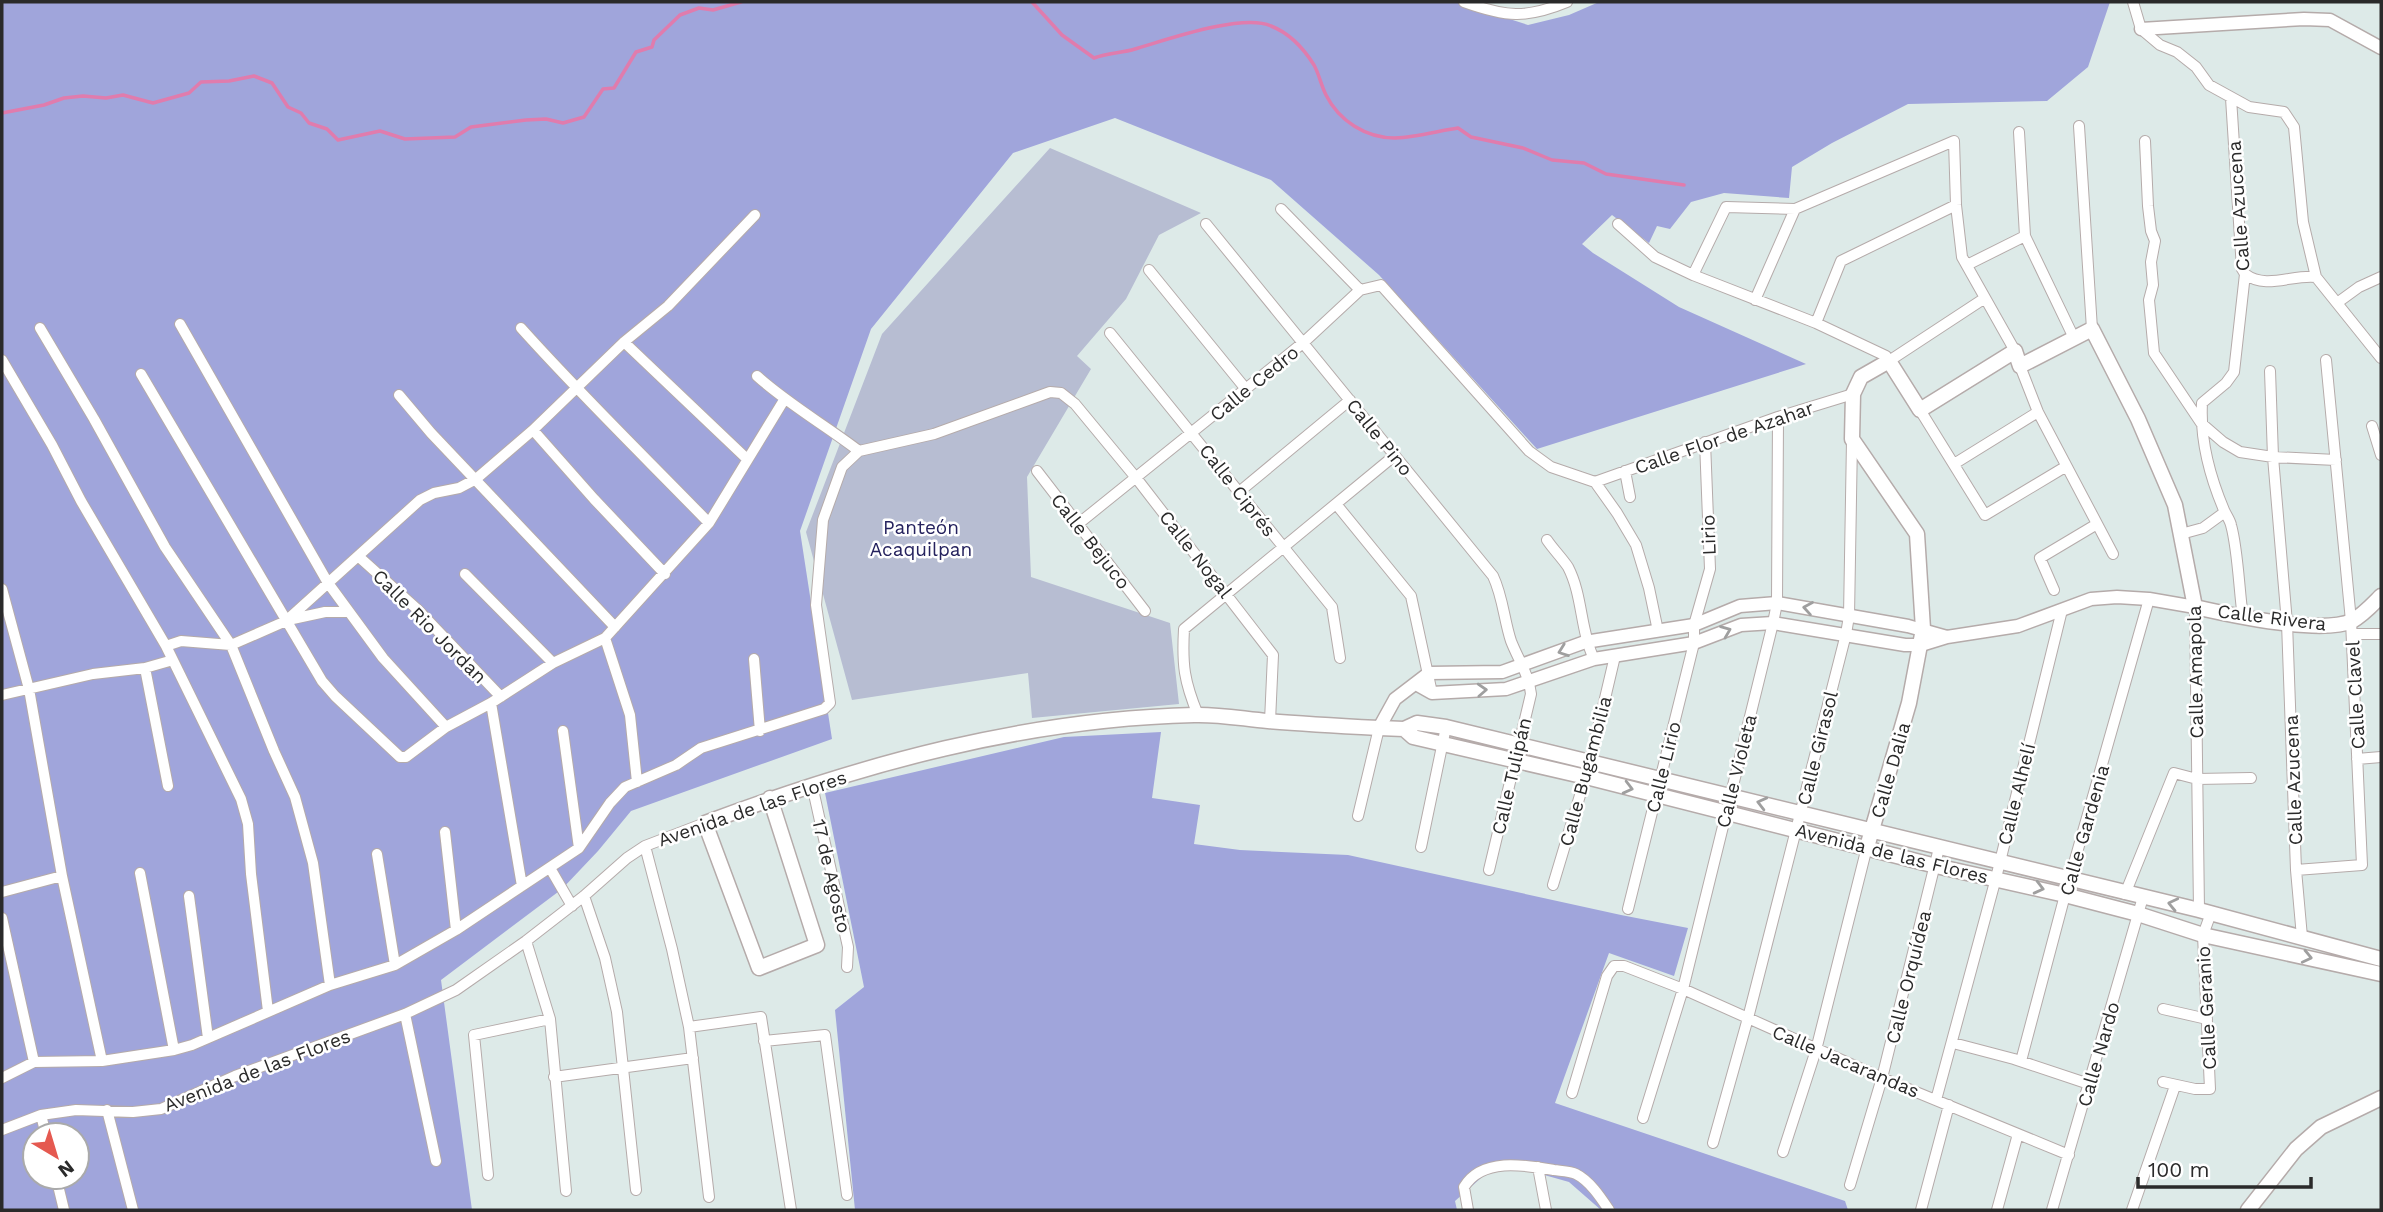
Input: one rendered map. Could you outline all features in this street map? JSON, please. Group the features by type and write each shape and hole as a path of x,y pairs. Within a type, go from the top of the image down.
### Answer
{"main road":[{"path":"1853,394 1861,377 1889,361 1920,410 2015,351 2020,366 2092,329"},
{"name":"Calle Amapola","path":"2092,329 2138,419 2175,505 2195,607"},
{"name":"Calle Girasol","path":"1853,394 1853,439"},
{"name":"Calle Dalia","path":"1853,439 1917,534 1923,629 1909,703 1867,847"},
{"name":"Calle Rivera","path":"2195,607 2243,618 2352,627 2381,596"},
{"name":"Avenida de las Flores","path":"705,823 812,785 929,752 1058,725 1123,718 1198,715 1404,729 1417,723 1446,727 1801,812 1872,832 2205,912 2381,959"},
{"name":"Avenida de las Flores","path":"1404,729 1413,737 1656,794 1936,866 2065,895 2203,935 2381,974"},
{"path":"705,823 759,968 817,945 770,799"},
{"path":"2248,1210 2296,1149 2321,1127 2381,1098"}],"street":[{"path":"1464,2 1516,15 1541,12 1567,2"},
{"path":"2133,2 2141,29 2160,45 2177,52 2196,67 2209,85 2249,107 2284,111 2294,127 2303,222 2316,277 2381,358"},
{"path":"2141,29 2304,19 2330,20 2381,48"},
{"name":"Calle Azucena","path":"2201,424 2202,403 2226,383 2234,372 2245,275 2242,269 2231,98"},
{"path":"2079,126 2092,329"},
{"path":"2019,132 2025,236 2074,338"},
{"path":"1693,275 1726,207 1795,209 1954,141 1956,205 1962,257 2015,351"},
{"path":"2145,141 2148,206 2155,241 2151,262 2153,285 2149,300 2154,353 2201,424 2222,442 2240,452 2273,457 2336,460"},
{"path":"1816,323 1841,261 1956,205"},
{"path":"1281,209 1360,290 1381,285 1529,451 1551,467 1595,482 1636,545 1658,631"},
{"path":"1755,300 1795,209"},
{"path":"286,621 420,500 434,493 459,488 476,479 533,430 624,342 668,306 755,215"},
{"name":"Calle Pino","path":"1206,223 1493,576 1500,590 1511,640 1530,682"},
{"path":"1618,224 1655,257 1693,275 1816,323 1886,356 1889,361 1985,298"},
{"path":"1967,265 2025,236"},
{"path":"1149,270 1245,388"},
{"path":"2245,275 2253,281 2316,277"},
{"path":"2337,303 2359,287 2381,277"},
{"name":"Calle Cedro","path":"1078,524 1304,342 1360,290"},
{"path":"180,324 328,583 383,657 446,727"},
{"path":"40,328 165,547 231,645 298,810 313,863 330,985"},
{"path":"521,328 575,389 640,451 709,523"},
{"name":"Calle Ciprés","path":"1110,333 1332,607 1340,658"},
{"path":"624,342 747,459"},
{"name":"Calle Clavel","path":"2296,870 2362,866 2352,627 2326,359"},
{"path":"2,360 166,646 241,799 248,824 251,874 268,1011"},
{"path":"2020,366 2038,412 2065,467 2113,554"},
{"name":"Calle Azucena","path":"2270,371 2273,457 2287,623 2296,870 2302,937"},
{"path":"141,374 322,681 400,757 406,757 446,727 496,700 553,663 605,638 709,523 784,400"},
{"path":"2,1078 34,1062 102,1061 174,1050 330,985 395,965 456,930 579,848 610,803 625,787 676,765 701,748 824,709 830,703 817,605 823,520 842,467 859,452 803,410 784,400 757,376"},
{"name":"Calle Nogal","path":"859,452 934,435 1050,392 1061,393 1075,404 1136,479 1273,655 1270,721"},
{"name":"Calle Flor de Azahar","path":"1595,482 1778,417 1853,394"},
{"path":"399,395 423,424 615,627"},
{"path":"1239,492 1350,400"},
{"path":"1920,410 1985,515 2065,467"},
{"path":"1954,464 2038,412"},
{"name":"Calle Violeta","path":"1643,1118 1683,989 1777,603 1778,417"},
{"path":"2201,424 2204,443 2231,524 2243,618"},
{"path":"2372,426 2381,455"},
{"path":"533,430 665,574"},
{"name":"Calle Girasol","path":"1713,1143 1748,1018 1846,634 1849,616 1853,439"},
{"name":"Lirio","path":"1694,625 1710,569 1705,442"},
{"path":"1198,715 1185,684 1182,655 1184,629 1394,456"},
{"name":"Calle Bejuco","path":"1037,471 1145,611"},
{"path":"1625,471 1630,497"},
{"path":"1336,504 1411,596 1432,692"},
{"path":"2181,534 2203,528 2225,512"},
{"path":"2054,590 2040,558 2097,524"},
{"path":"1547,540 1567,566 1577,592 1586,642 1594,659"},
{"name":"Calle Rio Jordan","path":"358,556 416,609 496,700"},
{"path":"465,574 553,663"},
{"path":"2,593 29,690 62,876 102,1061"},
{"path":"1416,684 1432,692 1506,689 1594,659 1694,643 1741,625 1773,623 1905,645 1921,645 1947,637 2018,626 2091,599 2149,599 2195,607"},
{"name":"Calle Gardenia","path":"2021,1061 2069,879 2149,599"},
{"path":"1358,816 1379,728 1395,699 1429,673 1502,672 1586,642 1694,625 1740,606 1777,603 1923,629 1947,637"},
{"name":"Calle Amapola","path":"2195,607 2197,779 2205,912"},
{"name":"Calle Alhelí","path":"1937,1100 1996,878 2062,610"},
{"path":"166,646 181,641 231,645 286,621 325,612 349,612"},
{"name":"Calle Lirio","path":"1628,909 1694,643 1694,625"},
{"path":"2352,627 2381,634"},
{"path":"605,638 630,715 637,782"},
{"name":"Calle Bugambilia","path":"1553,885 1586,777 1615,656"},
{"path":"754,659 760,731"},
{"path":"2,695 93,674 145,668 173,660"},
{"path":"145,668 168,786"},
{"name":"Calle Tulipán","path":"1489,870 1531,694 1530,682"},
{"path":"496,700 522,886"},
{"path":"1420,847 1446,727"},
{"path":"563,731 579,848"},
{"path":"2357,759 2381,757"},
{"path":"2125,894 2174,774 2197,779 2251,778"},
{"name":"17 de Agosto","path":"812,785 848,947 846,967"},
{"name":"Avenida de las Flores","path":"2,1130 41,1115 76,1110 133,1112 161,1109 235,1076 405,1014 456,990 526,941 645,846 705,823"},
{"path":"445,832 456,930"},
{"path":"645,846 689,1027 709,1197"},
{"name":"Calle Dalia","path":"1783,1153 1816,1051 1867,847"},
{"name":"Calle Orquídea","path":"1850,1185 1882,1079 1939,848"},
{"path":"377,854 395,965"},
{"path":"550,867 572,906"},
{"path":"140,873 174,1050"},
{"path":"2,892 62,876"},
{"path":"189,896 208,1038"},
{"path":"584,896 608,971 617,1012 636,1189"},
{"name":"Calle Nardo","path":"2052,1210 2143,897"},
{"path":"2203,935 2205,912"},
{"path":"2,918 34,1062"},
{"path":"2265,947 2272,929"},
{"name":"Calle Geranio","path":"2163,1082 2175,1086 2210,1089 2203,935"},
{"path":"526,941 550,1019 566,1191"},
{"name":"Calle Jacarandas","path":"1573,1093 1607,976 1614,966 1624,966 1683,989 1816,1051 2069,1155"},
{"path":"2163,1009 2207,1019"},
{"path":"405,1014 436,1161"},
{"path":"689,1027 761,1017 791,1210"},
{"path":"488,1175 474,1035 550,1019"},
{"path":"764,1041 825,1035 848,1195"},
{"path":"1953,1043 2021,1061 2089,1084"},
{"path":"554,1077 693,1058"},
{"name":"Calle Geranio","path":"2132,1210 2175,1086"},
{"path":"1921,1210 1949,1105"},
{"path":"107,1110 133,1210"},
{"path":"41,1115 42,1121"},
{"path":"1997,1210 2018,1135"},
{"path":"1468,1210 1464,1186 1470,1175 1503,1166 1528,1165 1575,1173 1597,1192 1609,1210"},
{"path":"1538,1167 1546,1210"},
{"path":"59,1191 64,1210"}],"shaded area":[{"path":"2,2 1456,2 1528,25 1569,15 1599,2 2110,2 2088,67 2047,101 1908,104 1792,167 1789,198 1724,193 1691,202 1670,229 1657,226 1649,243 1612,215 1582,244 1679,307 1806,364 1537,449 1379,275 1271,180 1115,118 1013,153 871,329 800,531 832,739 631,811 562,889 441,980 472,1210 2,1210"},
{"path":"1161,732 1152,798 1200,805 1194,844 1240,850 1348,855 1688,928 1674,976 1609,953 1555,1103 1845,1201 1848,1210 1601,1210 1569,1182 1499,1162 1455,1201 1457,1210 855,1210 835,1010 864,987 825,793 1064,737"}],"green space":[{"name":"Panteón Acaquilpan","path":"1050,148 1201,213 1159,235 1126,299 1077,356 1091,369 1027,477 1031,577 1170,623 1179,704 1032,718 1028,673 852,700 806,532 882,334"}],"waterway":[{"path":"2,113 83,96 106,98 123,95 153,103 189,93 201,82 229,81 254,76 272,83 288,107 301,113 309,123 327,129 338,140 380,131 405,139 455,137 471,127 546,119 563,123 584,117 603,89 614,88 636,52 652,47 654,40 680,15 699,8 713,10 741,2"},
{"path":"1032,2 1062,35 1094,58 1223,25 1258,23 1271,26 1301,47 1314,65 1324,91 1338,113 1354,126 1374,135 1395,138 1458,128 1471,137 1523,148 1552,160 1584,163 1606,174 1684,185"}]}
